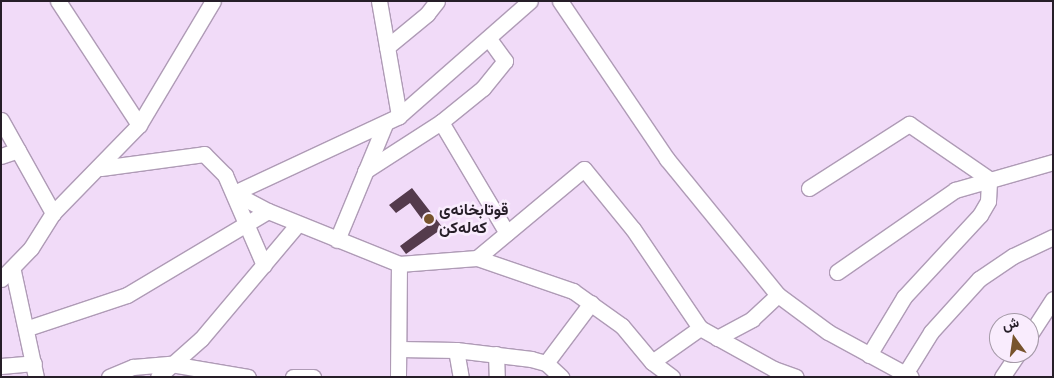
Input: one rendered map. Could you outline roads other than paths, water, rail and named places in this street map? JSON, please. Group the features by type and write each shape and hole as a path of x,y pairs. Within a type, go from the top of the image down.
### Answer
{"street":[{"path":"58,1 139,124"},
{"path":"379,1 398,116"},
{"path":"387,47 427,14 437,1"},
{"path":"234,193 385,124 398,116 489,40 530,1"},
{"path":"560,1 668,159 778,295 828,332 908,375 932,332 979,279 1013,256 1053,237"},
{"path":"1,366 35,370 28,328 7,275 54,213 101,168 139,124 206,5"},
{"path":"365,171 441,122 483,88 505,61 489,40"},
{"path":"1,120 54,213"},
{"path":"441,122 508,233"},
{"path":"337,240 385,124"},
{"path":"809,188 909,124 989,179"},
{"path":"1,156 18,150"},
{"path":"101,168 204,154 225,175 264,265"},
{"path":"837,272 939,200 989,179 1053,162"},
{"path":"477,258 584,169 633,229 700,328 716,338 796,377"},
{"path":"869,355 904,297 980,214 988,201 989,179"},
{"path":"234,193 298,224 399,264 477,258 539,278 591,303 622,326 652,362 672,377"},
{"path":"28,328 127,295 268,211"},
{"path":"158,377 201,339 298,224"},
{"path":"398,377 399,264"},
{"path":"716,338 752,319 778,295"},
{"path":"1039,321 1053,299"},
{"path":"546,363 591,303"},
{"path":"652,362 700,328"},
{"path":"398,349 456,350 496,354 546,363 562,377"},
{"path":"456,350 461,377"},
{"path":"496,354 497,377"},
{"path":"109,377 133,367 171,364 248,377"},
{"path":"293,377 312,377"}],"place":[{"name":"قوتابخانەی کەلەکن","path":"429,219"}]}
